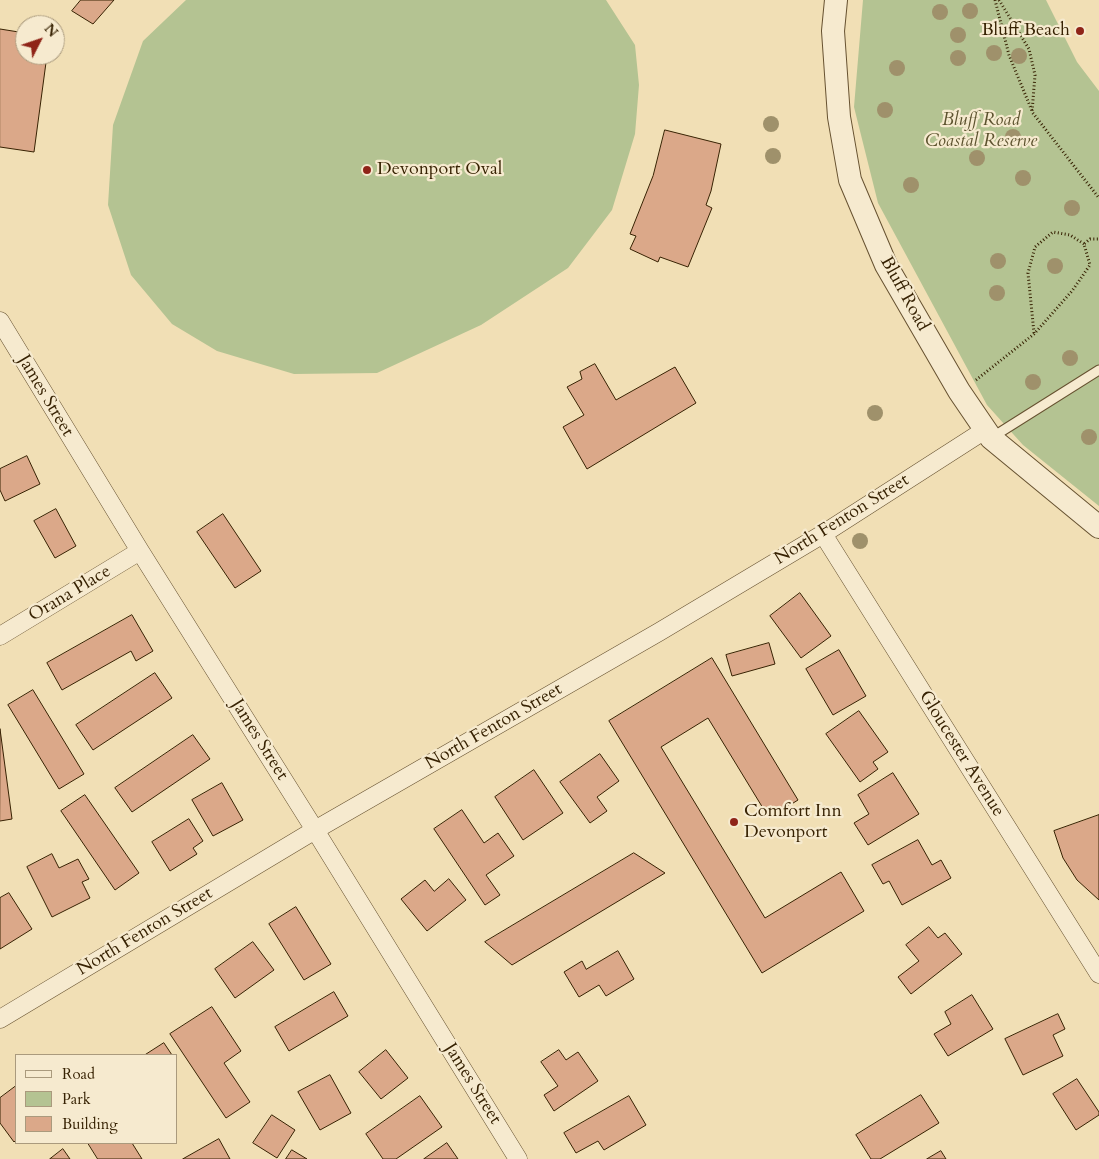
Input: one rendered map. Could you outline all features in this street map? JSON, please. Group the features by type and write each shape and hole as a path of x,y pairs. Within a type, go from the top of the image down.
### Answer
{"street":[{"name":"Bluff Road","path":"836,0 833,31 839,117 850,180 886,265 959,391 988,434 1099,527"},
{"name":"James Street","path":"0,321 140,551 518,1159"},
{"name":"North Fenton Street","path":"0,1018 315,830 659,632 988,434"},
{"name":"Gloucester Avenue","path":"823,534 1099,974"},
{"name":"Orana Place","path":"0,636 140,551"}],"lane":[{"path":"988,434 1099,370"}],"path":[{"path":"997,0 1009,55 1032,112 1099,198"},
{"path":"997,0 1029,49 1035,75 1032,112"},
{"path":"959,391 1034,334 1072,291 1090,265 1084,244 1070,235 1053,232 1035,247 1028,273 1034,334"},
{"path":"1084,244 1090,239 1099,239"}],"green space":[{"name":"Devonport Oval","path":"186,0 606,0 635,45 639,85 635,134 612,210 568,268 481,325 377,373 294,374 217,351 172,324 131,275 108,205 113,125 143,41"},
{"name":"Bluff Road Coastal Reserve","path":"863,0 1046,0 1077,62 1099,91 1099,506 1023,445 987,405 878,203 854,107"}],"building":[{"path":"81,0 114,0 93,24 72,11"},
{"path":"0,29 15,31 15,65 46,65 34,152 0,147"},
{"path":"665,130 721,144 711,191 706,205 712,208 688,267 660,257 658,262 630,249 636,236 630,234 653,176"},
{"path":"595,364 616,400 675,367 696,403 587,469 563,427 584,415 567,387 582,379 580,372"},
{"path":"27,456 40,484 5,501 0,490 0,469"},
{"path":"56,509 76,546 55,558 34,521"},
{"path":"223,514 261,571 235,588 197,532"},
{"path":"800,593 831,636 801,658 770,616"},
{"path":"132,615 153,651 136,661 131,651 62,690 47,663"},
{"path":"769,643 775,664 732,676 726,655"},
{"path":"839,650 866,696 833,715 806,669"},
{"path":"712,658 798,800 769,818 708,718 661,747 765,918 841,872 864,911 762,973 609,721"},
{"path":"155,673 172,698 93,750 76,725"},
{"path":"33,690 84,774 59,789 8,705"},
{"path":"859,711 888,752 873,762 878,769 860,782 826,734"},
{"path":"0,729 12,819 0,821"},
{"path":"193,735 210,759 132,812 115,788"},
{"path":"600,754 619,781 597,797 607,811 590,823 560,782"},
{"path":"534,770 563,813 523,840 495,797"},
{"path":"893,773 919,814 868,845 854,823 869,814 858,795"},
{"path":"222,783 243,820 213,836 192,800"},
{"path":"85,795 139,873 115,890 61,811"},
{"path":"462,810 484,843 498,833 514,856 486,875 500,895 485,905 434,829"},
{"path":"1099,815 1099,900 1077,880 1063,858 1054,831"},
{"path":"189,819 203,841 193,848 197,854 170,871 152,842"},
{"path":"918,840 932,865 941,860 951,878 902,905 889,881 883,884 872,865"},
{"path":"634,853 665,873 512,965 485,942"},
{"path":"52,854 59,868 78,859 89,879 82,882 90,898 52,917 27,867"},
{"path":"449,879 466,900 427,931 401,899 425,880 434,891"},
{"path":"9,893 32,929 0,949 0,898"},
{"path":"296,907 331,964 304,980 269,924"},
{"path":"929,927 938,938 945,933 962,954 911,994 898,977 919,961 906,945"},
{"path":"253,942 274,970 235,998 215,969"},
{"path":"618,951 634,979 606,996 599,985 579,997 564,972 582,961 586,969"},
{"path":"334,992 348,1016 289,1051 275,1027"},
{"path":"972,995 993,1029 948,1056 934,1034 951,1024 945,1012"},
{"path":"212,1007 241,1051 224,1063 250,1102 226,1118 170,1034"},
{"path":"1058,1014 1065,1029 1053,1035 1063,1056 1023,1075 1005,1039"},
{"path":"164,1043 171,1054 147,1054"},
{"path":"386,1050 408,1078 381,1099 359,1072"},
{"path":"559,1050 566,1060 578,1052 598,1081 554,1111 544,1095 558,1086 541,1062"},
{"path":"330,1075 351,1113 320,1130 298,1092"},
{"path":"1077,1079 1099,1112 1099,1115 1076,1130 1053,1094"},
{"path":"15,1087 14,1142 0,1123 0,1098"},
{"path":"921,1095 939,1123 880,1159 871,1159 856,1135"},
{"path":"420,1096 442,1127 396,1159 383,1159 366,1134"},
{"path":"629,1096 646,1125 604,1150 598,1141 576,1153 564,1133"},
{"path":"272,1115 295,1130 277,1158 253,1143"},
{"path":"219,1139 230,1159 183,1159"},
{"path":"447,1143 458,1159 424,1159"},
{"path":"89,1144 133,1144 142,1159 98,1159"},
{"path":"63,1149 70,1159 50,1159"},
{"path":"292,1150 307,1159 286,1159"},
{"path":"941,1151 946,1159 927,1159"}],"place":[{"name":"Bluff Beach","path":"1080,31"},
{"name":"Devonport Oval","path":"367,170"},
{"name":"Comfort Inn Devonport","path":"734,822"}]}
